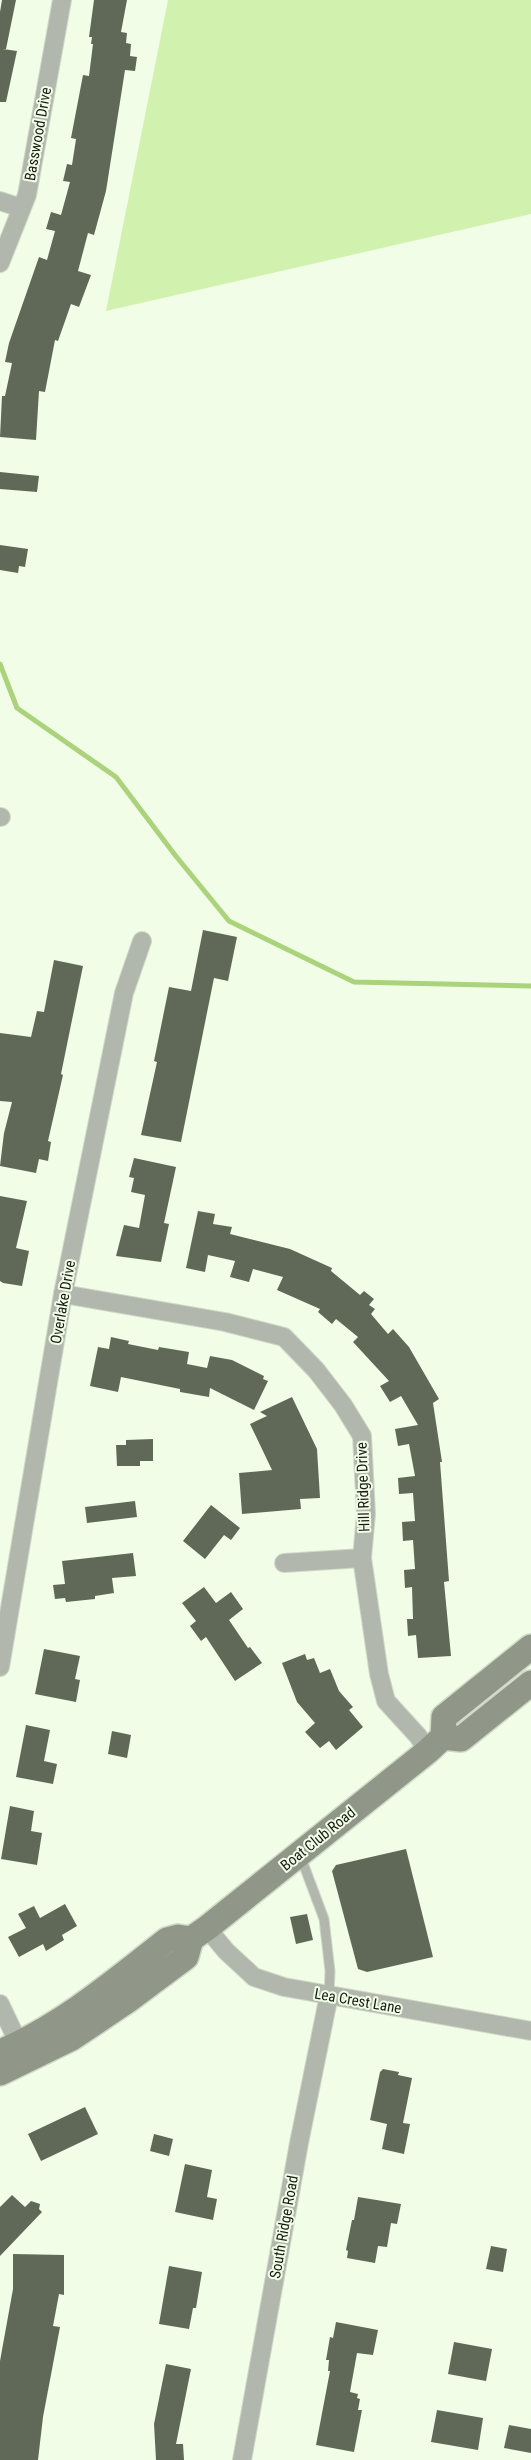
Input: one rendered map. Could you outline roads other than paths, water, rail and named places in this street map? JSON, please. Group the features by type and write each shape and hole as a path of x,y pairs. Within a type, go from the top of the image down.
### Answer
{"main road":[{"path":"531,1648 444,1717 435,1744 461,1739 531,1682"},
{"name":"Boat Club Road","path":"0,2073 72,2038 127,2001 186,1957 199,1933 435,1744"},
{"path":"9,2048 102,1991 167,1940 199,1933"}],"street":[{"name":"Basswood Drive","path":"0,263 27,195 62,0"},
{"path":"0,201 21,208"},
{"name":"Overlake Drive","path":"0,1667 63,1294 124,993 142,941"},
{"name":"Hill Ridge Drive","path":"63,1294 225,1322 284,1337 316,1370 343,1405 362,1436 366,1514 362,1558 379,1674 386,1701 418,1736 435,1744"},
{"path":"284,1563 362,1558"},
{"name":"Lea Crest Lane","path":"199,1933 226,1951 254,1977 284,1987 531,2031"},
{"name":"South Ridge Road","path":"242,2460 299,2143 329,1995"},
{"path":"0,2004 9,2048"}],"lane":[{"path":"299,1853 324,1919 330,1971 329,1995"}],"waterway":[{"path":"0,664 17,708 116,777 175,855 229,921 354,982 531,986"}]}
